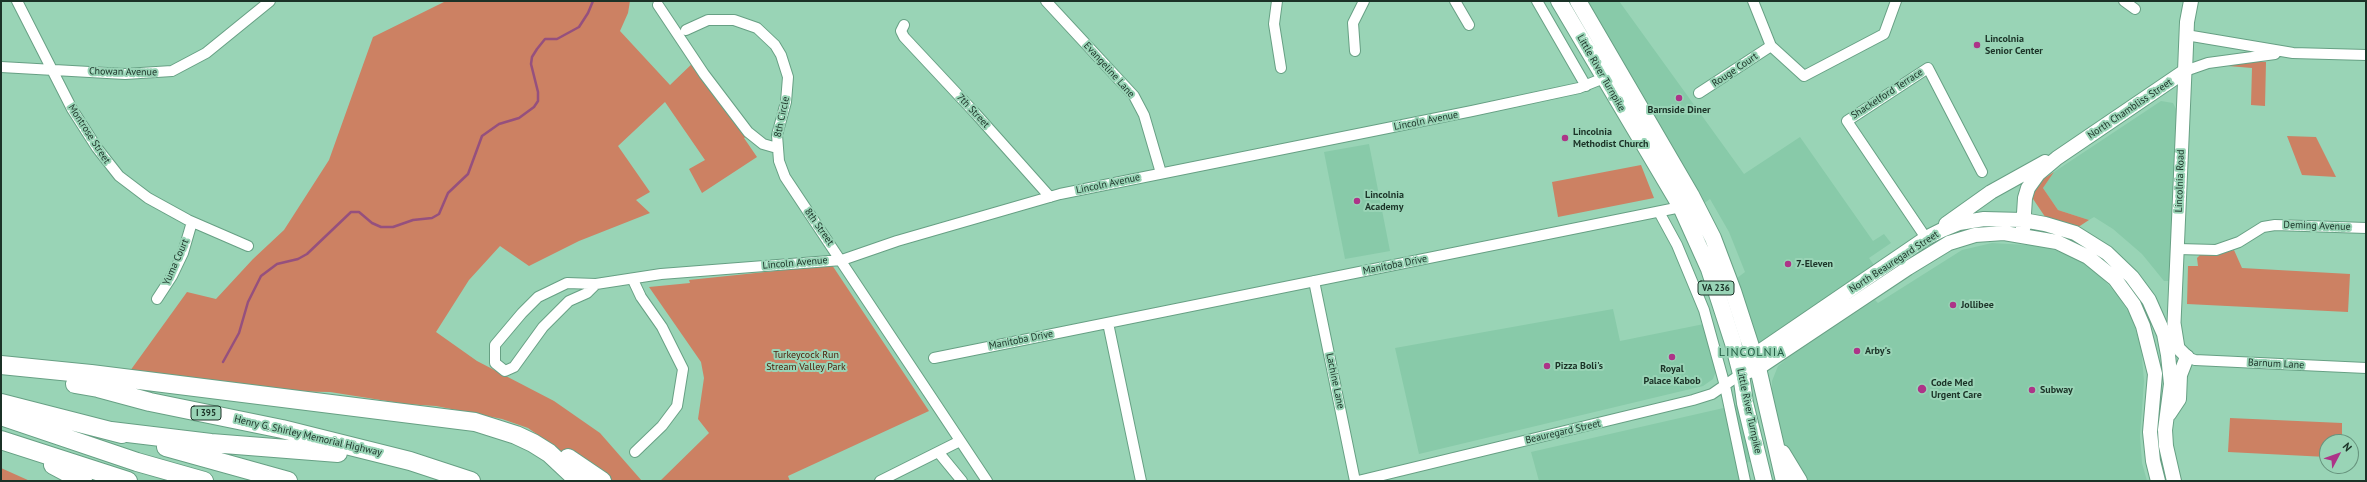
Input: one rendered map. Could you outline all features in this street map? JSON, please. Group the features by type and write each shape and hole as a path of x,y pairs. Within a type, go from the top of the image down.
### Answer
{"highway":[{"path":"1,366 91,374 450,417 538,440 602,481"},
{"name":"Henry G. Shirley Memorial Highway","path":"1,370 98,388 150,402 269,426 410,461 471,481"},
{"path":"1,403 111,431 288,481"},
{"path":"1,416 137,462 196,479"},
{"path":"499,429 533,443 549,453 579,481"},
{"path":"111,431 211,443 298,448 410,461"},
{"path":"1,441 83,481"},
{"path":"1,441 128,481"}],"main road":[{"name":"Little River Turnpike","path":"1559,1 1603,79 1681,207 1719,295 1741,374 1745,403 1764,481"},
{"name":"Little River Turnpike","path":"1578,1 1691,195 1713,238 1733,290 1756,362 1784,481"},
{"name":"Lincolnia Road","path":"2185,71 2186,35 2191,1"},
{"name":"North Chambliss Street","path":"2023,235 2024,203 2028,188 2038,174 2057,158 2185,71"},
{"path":"1926,238 2004,184 2033,167 2057,158"},
{"name":"North Beauregard Street","path":"1756,362 1926,238 1952,226 1973,221 2024,220 2062,228 2092,242 2121,266 2142,290 2164,334 2171,384 2166,446 2174,481"},
{"name":"North Beauregard Street","path":"1756,362 1949,243 1968,236 1985,234 2023,235 2057,242 2088,257 2115,279 2134,305 2143,326 2153,362 2155,388 2150,432 2153,461 2158,481"},
{"path":"2168,416 2179,398 2180,375 2187,357"},
{"name":"Beauregard Street","path":"1741,374 1756,362"},
{"path":"1774,438 1799,481"}],"street":[{"name":"Montrose Street","path":"17,1 82,126 107,163 119,176 148,198 192,222 248,246"},
{"name":"Chowan Avenue","path":"1,67 125,74 172,71 206,53 270,1"},
{"name":"Evangeline Lane","path":"1046,1 1123,82 1134,96 1144,115 1161,173"},
{"path":"1277,1 1274,24 1281,68"},
{"path":"1355,51 1353,23 1364,1"},
{"path":"1455,1 1468,25"},
{"path":"1537,1 1586,86"},
{"path":"1753,1 1771,46 1804,76 1884,34 1896,1"},
{"path":"2124,1 2135,9"},
{"path":"658,5 704,74 744,127 763,144 777,148"},
{"name":"8th Circle","path":"686,30 708,20 734,20 757,28 775,45 786,67 788,84 786,102 777,135 777,148"},
{"name":"7th Street","path":"904,25 901,31 904,37 1050,197"},
{"name":"North Chambliss Street","path":"2186,35 2293,53 2366,55"},
{"name":"Rouge Court","path":"1699,94 1771,46"},
{"name":"North Chambliss Street","path":"2185,71 2208,63 2293,53"},
{"name":"Shackelford Terrace","path":"1926,238 1846,121 1928,68 1982,172"},
{"name":"Lincoln Avenue","path":"596,284 587,293 569,301 543,327 514,367 505,371 495,363 495,345 522,313 538,298 567,283 596,284 632,280 661,274 842,260 897,241 1050,197 1161,173 1465,113 1586,86 1619,70"},
{"name":"Lincolnia Road","path":"2185,71 2175,337 2178,348 2187,357"},
{"name":"8th Street","path":"777,148 785,177 842,260 987,481"},
{"name":"Manitoba Drive","path":"934,358 1681,207"},
{"path":"1659,212 1677,245 1704,310 1725,386 1745,481"},
{"name":"Yuma Court","path":"157,299 172,276 183,252 192,222"},
{"name":"Deming Avenue","path":"2178,248 2216,250 2238,242 2264,227 2275,225 2366,228"},
{"path":"632,280 641,297 662,327 683,369 676,406 662,426 634,452"},
{"name":"Lachine Lane","path":"1314,281 1357,481"},
{"path":"1108,323 1141,481"},
{"name":"Barnum Lane","path":"2187,357 2194,360 2366,368"},
{"name":"Beauregard Street","path":"1357,481 1693,400 1712,394 1741,374"},
{"path":"880,481 939,453 960,441"},
{"path":"939,453 962,481"}],"shaded area":[{"path":"1579,1 1619,1 1744,174 1800,137 1873,241 1884,234 1891,243 1869,258 1874,265 1759,345 1737,278 1745,272 1729,232 1710,199 1703,204"},
{"path":"2161,101 2173,103 2177,111 2172,281 2164,281 2142,254 2113,229 2094,217 2089,220 2058,210 2043,188 2054,172"},
{"name":"Lincolnia Academy","path":"1369,144 1390,251 1345,259 1324,152"},
{"path":"2027,241 2075,257 2097,273 2116,293 2131,316 2141,346 2144,381 2140,436 2142,463 2147,481 1790,481 1772,398 1772,381 1778,366 1789,357 1875,300 1878,303 1962,250 1992,243 2026,245"},
{"path":"1613,309 1620,341 1704,324 1716,371 1713,379 1703,386 1419,454 1395,348"},
{"path":"1741,404 1753,461 1738,465 1741,481 1539,481 1531,452"}],"green space":[{"path":"446,1 630,1 628,13 620,31 670,85 697,59 749,135 744,138 757,157 702,193 689,169 705,160 665,102 618,146 650,192 636,200 650,213 579,241 529,266 500,246 469,280 436,332 477,361 554,401 600,433 642,481 589,481 571,458 528,428 502,419 436,406 406,404 330,392 280,391 130,371 187,292 216,299 253,259 284,230 329,160 373,37"},
{"path":"2216,58 2266,62 2265,106 2251,105 2252,68 2216,65"},
{"path":"2287,136 2316,137 2336,177 2302,175"},
{"path":"1641,165 1654,198 1558,217 1552,182"},
{"path":"2054,172 2043,188 2058,210 2089,220 2060,239 2027,190"},
{"path":"2234,250 2242,268 2350,274 2348,312 2187,304 2188,266 2198,266 2197,258 2201,254 2219,254"},
{"name":"Turkeycock Run Stream Valley Park","path":"832,265 929,411 788,476 790,481 660,481 709,433 698,419 704,378 701,362 649,287 690,283 689,280"},
{"path":"2230,418 2342,423 2342,434 2319,434 2319,457 2228,452"},
{"path":"1,468 30,481 1,481"}],"waterway":[{"path":"223,362 239,333 248,302 261,276 277,264 298,259 307,254 351,212 359,212 372,223 381,227 393,227 413,220 432,218 439,214 448,193 468,174 482,136 499,124 519,118 534,107 538,101 538,92 531,64 532,57 537,49 545,39 557,39 579,27 588,13 593,1"}],"place":[{"name":"Lincolnia Senior Center","path":"1977,45"},
{"name":"Barnside Diner","path":"1679,98"},
{"name":"Lincolnia Methodist Church","path":"1565,138"},
{"name":"Lincolnia Academy","path":"1357,201"},
{"name":"7-Eleven","path":"1788,264"},
{"name":"Jollibee","path":"1953,305"},
{"name":"Arby's","path":"1857,351"},
{"name":"Royal Palace Kabob","path":"1672,357"},
{"name":"Pizza Boli's","path":"1547,366"},
{"name":"Code Med Urgent Care","path":"1922,389"},
{"name":"Subway","path":"2032,390"}],"district":[{"name":"LINCOLNIA","path":"1752,353"}]}
